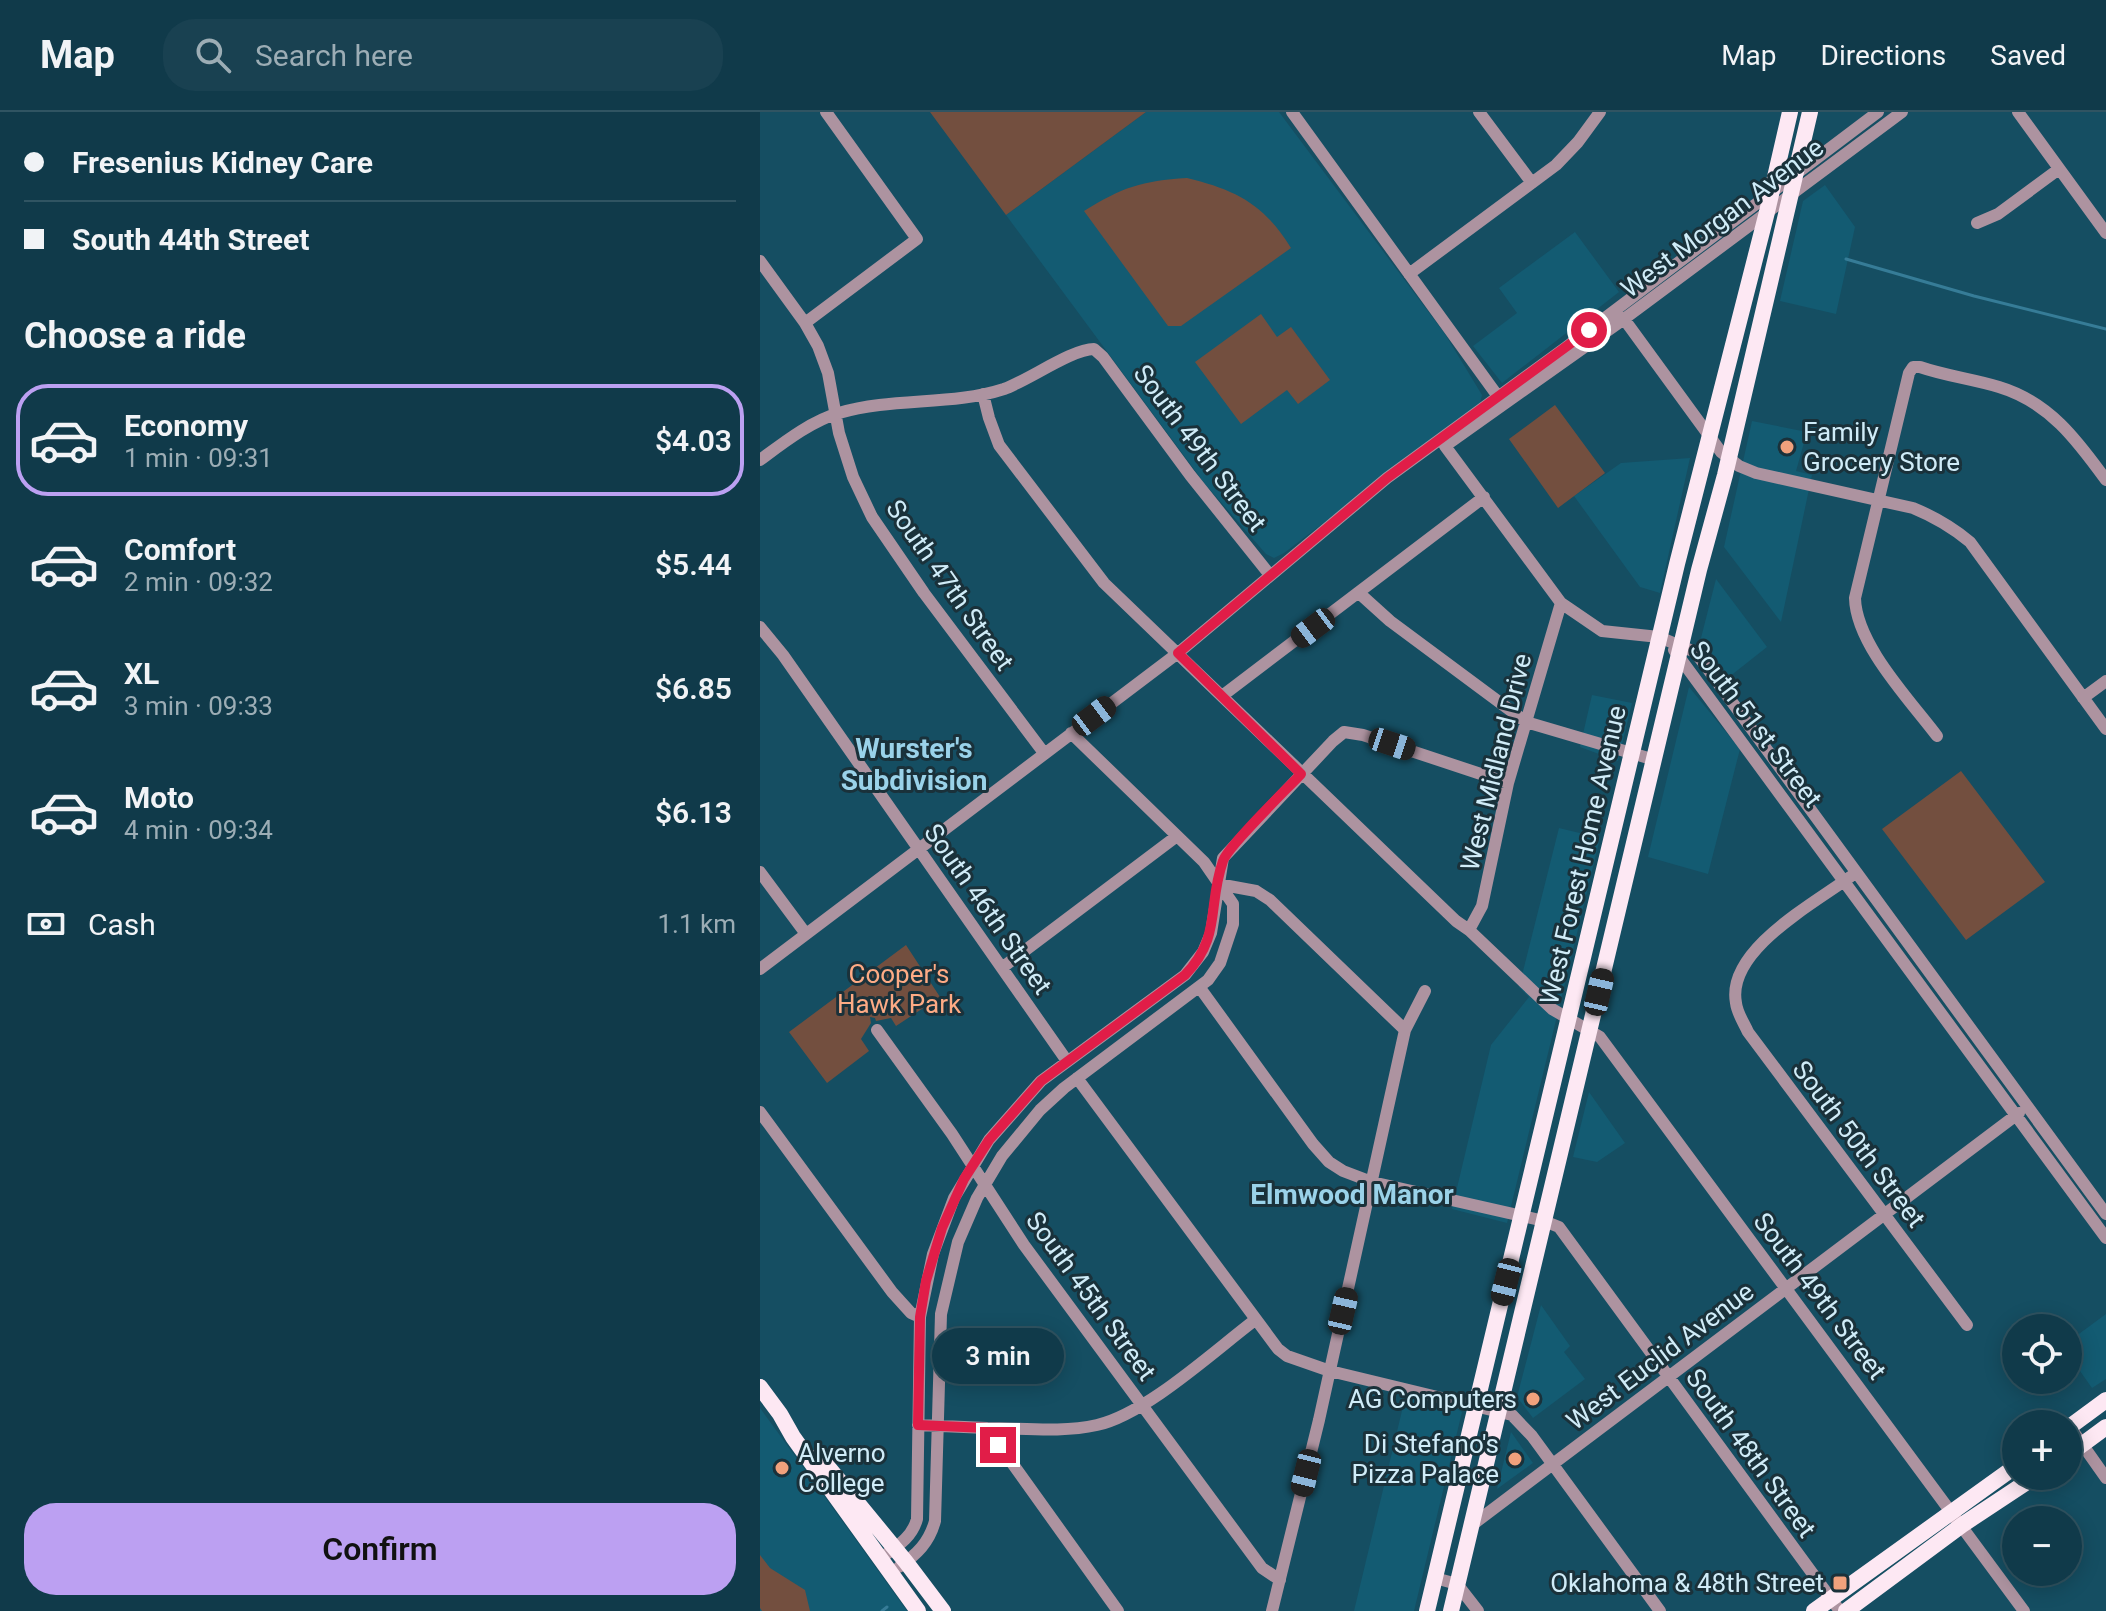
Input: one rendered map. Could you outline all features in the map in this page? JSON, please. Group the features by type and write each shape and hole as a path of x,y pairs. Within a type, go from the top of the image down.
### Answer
{"main road":[{"name":"West Forest Home Avenue","path":"1533,1219 1569,1019 1659,637 1790,112"},
{"name":"West Forest Home Avenue","path":"1427,1611 1487,1410 1533,1219 1590,1029 1810,112"},
{"path":"760,1387 918,1611"},
{"path":"2082,1418 2106,1400"},
{"name":"West Forest Home Avenue","path":"1451,1611 1472,1525 1487,1410"},
{"path":"780,1414 800,1433 943,1611"},
{"path":"2082,1445 2104,1428"},
{"path":"1814,1611 1839,1607 1957,1518 2002,1478"},
{"path":"1957,1518 2010,1490"}],"street":[{"path":"805,323 917,239 826,112"},
{"path":"1292,112 1501,401"},
{"path":"1479,112 1532,183"},
{"path":"1409,274 1556,165 1600,112"},
{"name":"West Morgan Avenue","path":"1618,315 1878,112"},
{"name":"West Morgan Avenue","path":"1370,495 1387,478 1767,212 1902,112"},
{"path":"2018,112 2106,233"},
{"path":"1977,223 1998,214 2059,169"},
{"name":"South 47th Street","path":"760,261 805,323 828,373 839,433 853,477 872,517 924,593 1044,753"},
{"path":"1618,315 1728,458 1756,473 1913,508 1937,517 1970,542 2106,729"},
{"name":"South 49th Street","path":"983,394 1016,384 1081,351 1094,349 1270,575"},
{"path":"1937,736 1866,639 1858,622 1855,598 1906,380 1913,367 2000,388 2030,400 2055,417 2075,438 2106,480"},
{"path":"760,460 837,413 875,405 983,394 999,445 1034,494 1104,583 1178,653"},
{"name":"West Morgan Avenue","path":"760,969 1178,653 1370,495 1445,446 1501,401"},
{"path":"1445,446 1561,603 1602,631 1659,637"},
{"path":"1222,696 1484,497"},
{"path":"1359,593 1390,621 1526,722 1655,760"},
{"name":"West Midland Drive","path":"1469,930 1482,906 1508,783 1561,603"},
{"name":"South 46th Street","path":"760,627 783,655 1067,1061"},
{"name":"South 51st Street","path":"1659,637 1680,650 2106,1238"},
{"name":"South 51st Street","path":"1680,650 1695,652 1702,661 2106,1214"},
{"name":"South 49th Street","path":"1178,653 1301,774 1552,1009 1600,1037 2024,1611"},
{"path":"2083,698 2106,681"},
{"path":"881,1558 914,1530 917,1519 920,1317 926,1281 942,1228 972,1166 1016,1107 1041,1081 1185,975 1211,933 1223,858 1344,732 1363,735 1508,783"},
{"path":"891,1573 926,1543 935,1521 943,1303 958,1242 985,1185 1002,1156 1030,1120 1077,1078 1200,988 1220,963 1233,924 1233,904 1204,862 1071,733"},
{"path":"1003,967 1177,836"},
{"path":"760,872 806,934"},
{"path":"1845,881 1857,872"},
{"name":"South 50th Street","path":"1845,881 1765,939 1748,957 1736,981 1736,1005 1748,1032 1967,1325"},
{"path":"1218,884 1256,891 1270,900 1405,1030"},
{"path":"1200,988 1322,1156 1343,1171 1372,1182 1533,1219"},
{"path":"1272,1611 1330,1371 1405,1030 1425,991"},
{"name":"South 45th Street","path":"877,1030 1024,1245 1262,1568 1280,1580"},
{"path":"1077,1078 1269,1339 1287,1356 1330,1371 1512,1415 1552,1463 1660,1611"},
{"name":"West Euclid Avenue","path":"1472,1525 2028,1107"},
{"path":"760,1112 892,1292 911,1313 920,1317"},
{"name":"South 48th Street","path":"1533,1219 1559,1227 1839,1607"},
{"path":"918,1425 1075,1429 1100,1424 1144,1405 1255,1320"},
{"path":"987,1428 1118,1611"},
{"path":"2082,1456 2106,1478"},
{"path":"1435,1578 1457,1584 1478,1611"}],"shaded area":[{"path":"1146,112 1279,112 1445,334 1482,395 1480,404 1274,558 1266,554 1205,484 1006,215"},
{"path":"1825,185 1855,227 1836,314 1780,301 1803,201"},
{"path":"1575,232 1619,292 1502,383 1473,346 1517,313 1499,288"},
{"path":"1752,421 1807,432 1796,471 1812,475 1781,622 1724,547"},
{"path":"1690,458 1660,593 1640,587 1574,496 1621,463"},
{"path":"1716,579 1767,647 1729,677 1701,638"},
{"path":"1689,687 1740,749 1708,874 1648,857"},
{"path":"1592,695 1632,703 1618,761 1580,747"},
{"path":"1559,828 1600,838 1507,1223 1452,1209 1491,1045 1529,997 1519,987"},
{"path":"1589,1092 1625,1143 1597,1162 1573,1157"},
{"path":"1541,1305 1570,1346 1564,1352 1585,1379 1533,1418 1517,1397"},
{"path":"2106,1314 2106,1379 2092,1388 2082,1374 2082,1332"},
{"path":"1406,1394 1452,1406 1462,1412 1414,1611 1354,1611"},
{"name":"Alverno College","path":"760,1408 848,1529 907,1611 760,1611"},
{"path":"1511,1432 1533,1463 1497,1489"}],"green space":[{"path":"930,112 1146,112 1006,215"},
{"path":"1187,178 1220,188 1247,201 1270,220 1291,248 1181,326 1168,326 1084,211 1133,187"},
{"path":"1261,314 1277,337 1291,327 1330,380 1298,404 1287,390 1241,424 1195,362"},
{"path":"1555,405 1605,473 1558,508 1509,439"},
{"path":"1961,771 2045,882 1966,940 1882,829"},
{"name":"Cooper's Hawk Park","path":"906,945 940,997 896,1026 891,1018 876,1021 870,1017 871,1023 861,1039 869,1051 827,1083 789,1032"},
{"path":"760,1555 770,1568 805,1590 810,1611 762,1611"}],"waterway":[{"path":"1846,259 1974,296 2106,329"},
{"path":"882,1611 887,1607"}],"place":[{"name":"Family Grocery Store","path":"1787,447"},
{"name":"AG Computers","path":"1533,1399"},
{"name":"Di Stefano's Pizza Palace","path":"1515,1459"},
{"name":"Alverno College","path":"782,1468"},
{"name":"Oklahoma & 48th Street","path":"1840,1583"}],"district":[{"name":"Wurster's Subdivision","path":"914,764"},
{"name":"Elmwood Manor","path":"1352,1194"}],"route":[{"path":"998,1445 987,1428 918,1425 922,1304 933,1254 954,1198 989,1140 1041,1081 1185,975 1195,963 1211,933 1223,858 1301,774 1178,653 1387,478 1589,330"}]}
